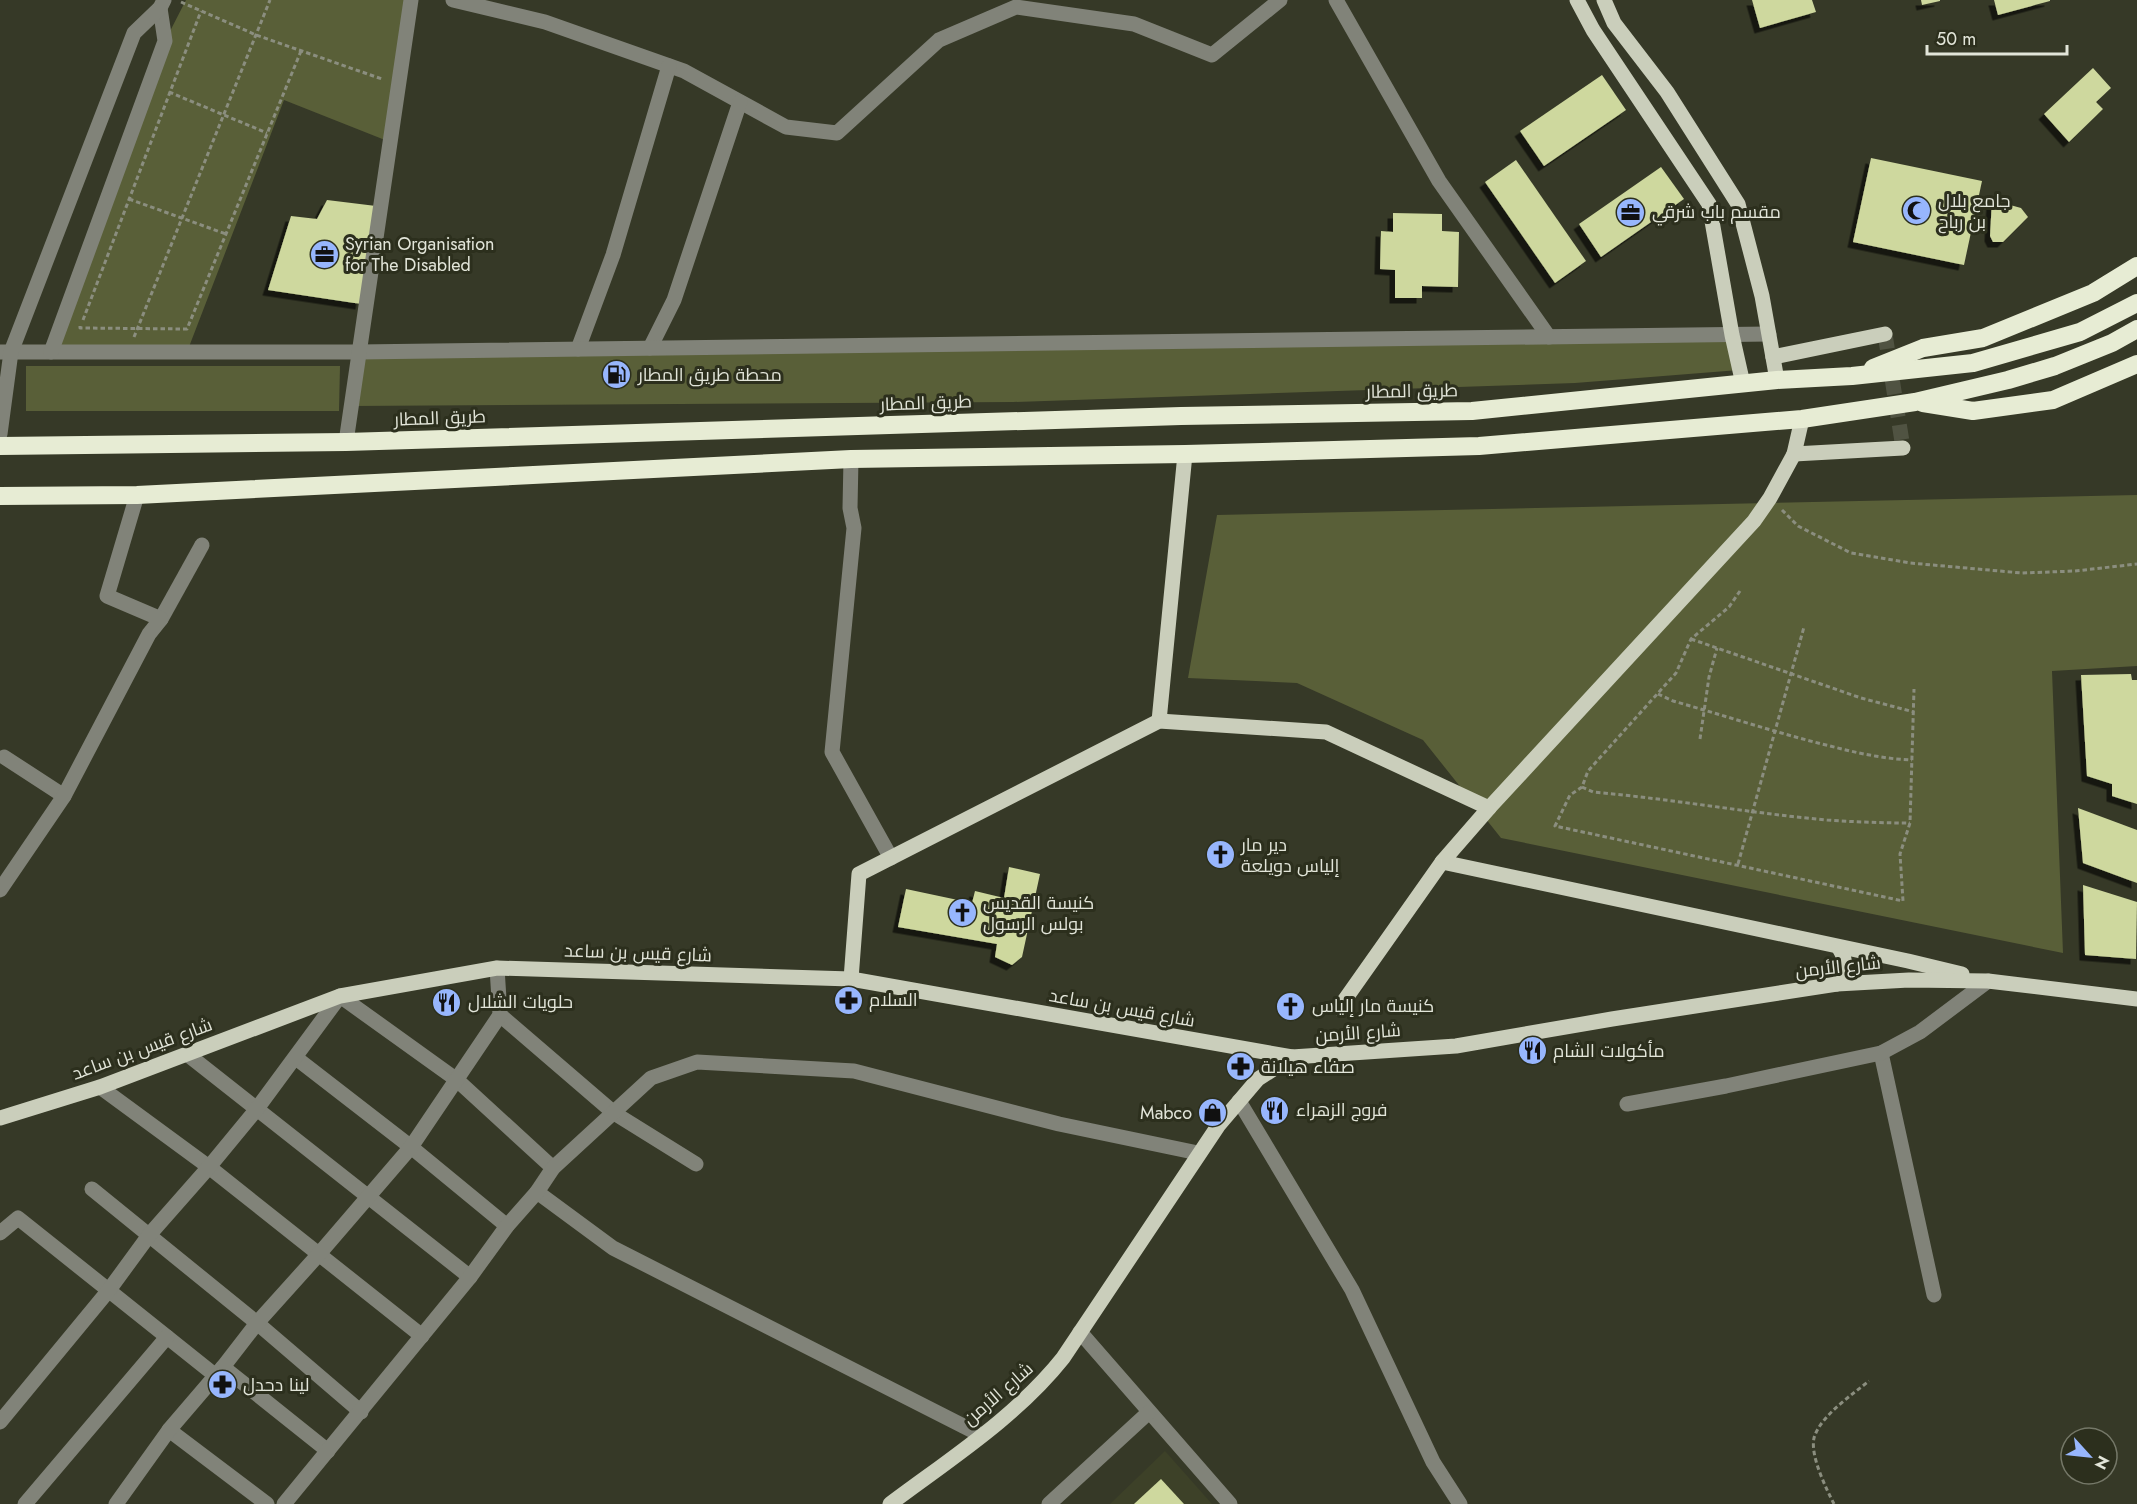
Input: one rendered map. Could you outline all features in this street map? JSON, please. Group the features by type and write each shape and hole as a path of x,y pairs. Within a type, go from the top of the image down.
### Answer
{"highway":[{"path":"1852,376 1923,348 1983,338 2093,292 2137,266"},
{"name":"طريق المطار","path":"0,446 346,442 1180,416 1472,411 1973,363 2080,332 2137,303"},
{"path":"0,496 137,495 851,459 1185,454 1479,446 1802,419 1915,402 2008,380 2055,366 2112,343 2137,329"},
{"path":"1915,402 1973,411 2053,400 2137,364"}],"main road":[{"path":"1577,0 1593,30 1709,204 1743,384"},
{"path":"1604,0 1614,23 1667,92 1738,204 1762,296 1778,380"},
{"path":"1773,357 1885,334"},
{"path":"1339,1008 1442,862 1489,808 1733,546 1770,498 1794,454 1802,419"},
{"path":"1794,454 1903,448"},
{"path":"1159,721 1185,454"},
{"path":"851,980 859,874 1159,721 1326,732 1489,808"},
{"path":"1442,862 1908,961 1988,981"},
{"path":"1837,984 1846,966 1845,957 1839,948"},
{"name":"شارع قيس بن ساعد","path":"0,1118 100,1087 340,996 497,968 851,980 1292,1057"},
{"name":"شارع الأرمن","path":"890,1504 1020,1405 1042,1384 1080,1332 1198,1153 1258,1079 1292,1057 1456,1046 1837,984 1909,980 1988,981 2137,999"}],"street":[{"path":"346,442 411,0"},
{"path":"453,0 545,22 684,71 786,127 837,133 939,40 1016,7 1134,24 1212,55 1280,0"},
{"path":"1336,0 1439,181 1549,337"},
{"path":"0,434 6,352 134,33 162,4"},
{"path":"51,352 165,41 162,4"},
{"path":"578,350 613,255 669,66"},
{"path":"650,348 674,300 740,102"},
{"path":"6,352 578,350 1768,334"},
{"path":"851,459 850,508 854,528 832,752 891,858"},
{"path":"137,495 107,596 161,619"},
{"path":"0,890 64,796 149,634 161,619 202,545"},
{"path":"4,757 64,796"},
{"path":"116,1504 169,1430 220,1372 257,1323 411,1147 500,1015 497,968"},
{"path":"1627,1104 1726,1086 1881,1053 1920,1032 1988,981"},
{"path":"0,1422 108,1290 150,1234 256,1110 340,996 457,1080 554,1168"},
{"path":"500,1015 614,1113 696,1164"},
{"path":"1881,1053 1934,1294"},
{"path":"187,1054 470,1277"},
{"path":"296,1058 411,1147 507,1226"},
{"path":"284,1504 470,1277 507,1226 537,1192 554,1168 651,1078 697,1062 854,1071 1059,1124 1198,1153"},
{"path":"100,1087 209,1167 422,1336"},
{"path":"1239,1101 1352,1290 1433,1461 1460,1504"},
{"path":"92,1189 150,1234 361,1412"},
{"path":"537,1192 613,1248 981,1435"},
{"path":"0,1233 18,1218 167,1337 220,1372 327,1451"},
{"path":"1080,1332 1148,1413 1230,1504"},
{"path":"26,1504 167,1337"},
{"path":"1048,1504 1148,1413"},
{"path":"169,1430 267,1504"}],"path":[{"path":"177,0 256,35 399,85"},
{"path":"128,352 270,0"},
{"path":"201,11 80,328 187,329 301,51"},
{"path":"169,92 268,133"},
{"path":"128,199 226,234"},
{"path":"1770,498 1798,526 1851,553 1910,563 2022,573 2075,571 2137,564"},
{"path":"1740,591 1729,607 1691,639 1676,673 1588,771 1582,787 1570,795 1555,826 1903,901 1900,854 1910,824 1914,689"},
{"path":"1738,864 1804,627"},
{"path":"1691,639 1861,698 1914,712"},
{"path":"1700,739 1717,648"},
{"path":"1658,694 1673,701 1775,733 1858,753 1897,760 1912,760"},
{"path":"1582,787 1593,792 1753,812 1829,820 1910,824"},
{"path":"1834,1504 1826,1488 1814,1451 1814,1437 1831,1413 1869,1381"}],"shaded area":[{"path":"186,0 411,0 390,142 284,100 187,352 51,352 165,41"},
{"path":"1732,335 1739,370 1575,383 1013,402 351,406 358,352"},
{"path":"26,366 340,366 339,411 26,411"},
{"path":"2137,495 2137,666 2052,671 2063,953 1501,838 1423,740 1297,683 1188,678 1217,515"},
{"path":"1165,1451 1212,1504 1110,1504"}],"building":[{"path":"1752,0 1812,0 1816,12 1760,28"},
{"path":"1921,0 1940,0 1940,1 1922,5"},
{"path":"1994,0 2050,0 2050,1 1998,15"},
{"path":"2093,68 2111,88 2096,102 2103,109 2069,142 2044,114"},
{"path":"1602,75 1626,110 1544,166 1520,131"},
{"name":"جامع بلال بن رباح","path":"1871,158 1982,181 1964,265 1853,242"},
{"path":"1516,160 1586,261 1555,283 1485,182"},
{"name":"مقسم باب شرقي","path":"1661,167 1684,199 1601,257 1579,224"},
{"name":"Syrian Organisation for The Disabled","path":"327,200 376,206 361,304 268,290 291,216 317,219"},
{"path":"1992,200 2021,208 2028,217 2003,242 1993,242 1990,236"},
{"path":"1393,213 1442,214 1442,231 1459,232 1458,287 1422,286 1422,298 1395,298 1395,270 1380,269 1381,231 1393,232"},
{"path":"2131,674 2132,680 2137,680 2137,804 2112,796 2112,784 2087,776 2081,675"},
{"path":"2078,808 2137,830 2137,883 2083,863"},
{"path":"1009,867 1040,874 1022,957 1012,965 995,957 997,944 898,927 906,889 972,903 975,891 1004,898"},
{"path":"2083,885 2137,902 2136,959 2085,955"},
{"path":"1161,1479 1184,1504 1134,1504"}],"tunnel":[{"path":"1885,334 1903,448"}],"place":[{"name":"جامع بلال بن رباح","path":"1917,211"},
{"name":"مقسم باب شرقي","path":"1631,212"},
{"name":"Syrian Organisation for The Disabled","path":"324,254"},
{"name":"محطة طريق المطار","path":"617,375"},
{"name":"دير مار إلياس دويلعة","path":"1220,855"},
{"name":"كنيسة القديس بولس الرسول","path":"962,913"},
{"name":"السلام","path":"848,1000"},
{"name":"حلويات الشلال","path":"447,1002"},
{"name":"كنيسة مار إلياس","path":"1291,1006"},
{"name":"مأكولات الشام","path":"1532,1051"},
{"name":"صفاء هيلانة","path":"1240,1067"},
{"name":"فروج الزهراء","path":"1275,1110"},
{"name":"Mabco","path":"1213,1113"},
{"name":"لينا دحدل","path":"222,1385"}]}
